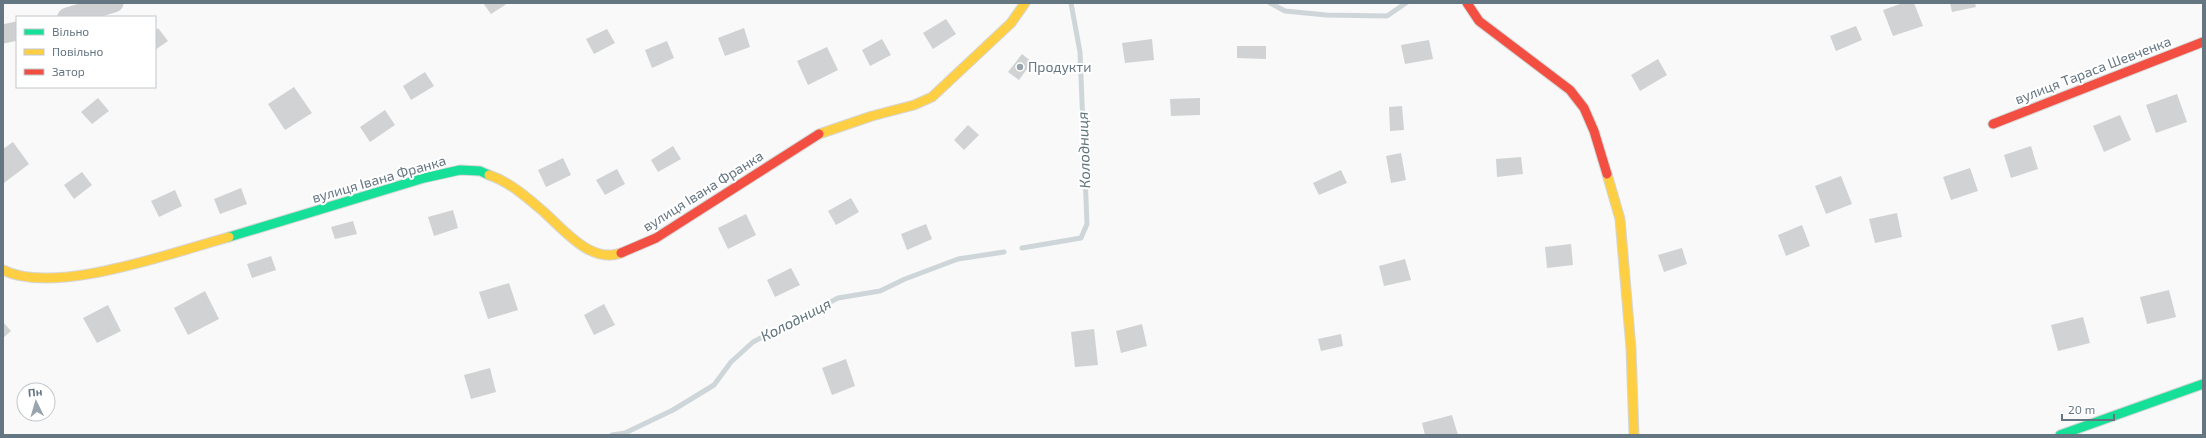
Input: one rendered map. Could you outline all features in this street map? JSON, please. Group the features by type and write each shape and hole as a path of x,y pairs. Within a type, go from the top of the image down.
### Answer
{"street":[{"path":"69,16 114,3"},
{"name":"вулиця Івана Франка","path":"3,270 9,273 34,279 92,274 263,228 424,178 460,170 480,171 501,179 545,213 575,242 597,253 618,254 636,248 656,238 750,180 815,136 872,116 914,105 932,97 1011,23 1025,3"},
{"path":"1467,3 1479,21 1570,90 1584,108 1594,131 1620,220 1631,348 1634,435"},
{"path":"3,34 16,31"},
{"name":"вулиця Тараса Шевченка","path":"1993,124 2203,42"},
{"path":"2060,435 2203,384"}],"building":[{"path":"483,3 508,3 491,14"},
{"path":"1903,3 1914,3 1923,26 1893,36 1883,10"},
{"path":"1950,3 1975,3 1976,7 1952,12"},
{"path":"946,19 956,34 933,49 923,33"},
{"path":"1856,26 1862,40 1836,51 1830,36"},
{"path":"158,28 168,41 156,49 156,30"},
{"path":"744,28 750,47 725,56 718,38"},
{"path":"607,29 615,43 594,54 586,39"},
{"path":"882,39 891,55 870,66 862,50"},
{"path":"1152,39 1154,60 1125,63 1122,43"},
{"path":"1429,40 1433,59 1405,64 1401,45"},
{"path":"667,41 674,58 652,68 645,50"},
{"path":"1237,46 1266,46 1266,59 1237,58"},
{"path":"827,47 838,70 808,85 797,61"},
{"name":"Продукти","path":"1022,54 1032,62 1019,80 1008,72"},
{"path":"1658,59 1667,75 1640,91 1631,75"},
{"path":"425,72 434,86 411,100 403,86"},
{"path":"294,87 312,113 285,130 268,104"},
{"path":"2177,94 2187,122 2156,133 2146,105"},
{"path":"98,98 109,111 92,124 81,112"},
{"path":"1200,98 1200,115 1171,116 1170,99"},
{"path":"1402,106 1404,130 1390,131 1389,107"},
{"path":"385,110 395,125 370,142 360,127"},
{"path":"2120,115 2131,140 2104,152 2093,126"},
{"path":"968,125 979,135 964,150 954,140"},
{"path":"13,142 29,164 4,183 3,149"},
{"path":"673,146 681,159 658,172 651,160"},
{"path":"2031,146 2038,169 2011,178 2004,155"},
{"path":"1401,153 1406,180 1391,183 1386,156"},
{"path":"1521,157 1523,174 1497,177 1496,159"},
{"path":"563,158 571,175 546,187 538,170"},
{"path":"1970,168 1978,191 1951,200 1943,177"},
{"path":"617,169 625,184 605,195 596,180"},
{"path":"1341,170 1347,183 1319,195 1313,183"},
{"path":"82,172 92,185 74,199 64,185"},
{"path":"1841,176 1852,204 1826,214 1815,186"},
{"path":"241,188 247,204 220,214 214,199"},
{"path":"175,190 182,206 159,217 151,201"},
{"path":"851,198 859,212 836,225 828,211"},
{"path":"453,210 458,228 434,236 428,217"},
{"path":"1897,213 1902,237 1875,243 1869,219"},
{"path":"746,214 756,235 728,249 718,228"},
{"path":"353,221 357,234 335,239 331,227"},
{"path":"926,224 932,239 907,250 901,234"},
{"path":"1802,225 1810,246 1786,256 1778,235"},
{"path":"1571,244 1573,265 1547,268 1545,247"},
{"path":"1682,248 1687,264 1664,272 1658,255"},
{"path":"271,256 276,270 252,278 247,264"},
{"path":"1405,259 1411,280 1384,286 1379,266"},
{"path":"791,268 800,285 775,297 767,280"},
{"path":"509,283 518,310 488,319 479,292"},
{"path":"2169,290 2176,317 2147,324 2140,297"},
{"path":"205,291 219,319 188,335 174,308"},
{"path":"604,304 615,325 594,335 584,315"},
{"path":"108,305 121,331 97,343 83,318"},
{"path":"2083,317 2090,343 2058,351 2051,325"},
{"path":"3,322 11,331 3,338"},
{"path":"1142,324 1147,346 1121,353 1116,331"},
{"path":"1094,329 1098,365 1075,367 1071,332"},
{"path":"1341,334 1343,346 1321,351 1318,339"},
{"path":"846,359 855,386 832,395 822,368"},
{"path":"490,368 496,392 471,399 464,375"},
{"path":"1452,415 1458,435 1425,435 1422,423"}],"waterway":[{"name":"Колодниця","path":"1022,248 1081,238 1087,224 1080,52 1071,3"},
{"name":"Колодниця","path":"1270,3 1285,11 1326,15 1387,16 1406,3"},
{"name":"Колодниця","path":"612,435 625,433 673,410 714,385 731,362 753,342 838,298 880,291 905,279 958,259 1004,252"}],"traffic: fast":[{"path":"229,237 424,178 460,170 480,171 489,175"},
{"path":"2060,435 2203,384"}],"traffic: slow":[{"path":"819,134 872,116 914,105 932,97 1011,23 1025,3"},
{"path":"1607,174 1620,219 1631,348 1634,435"},
{"path":"489,175 519,191 569,236 589,250 599,254 610,255 621,253"},
{"path":"3,270 25,277 52,278 82,275 147,261 229,237"}],"traffic: jam":[{"path":"1467,3 1479,21 1570,90 1584,108 1594,131 1607,174"},
{"path":"1993,124 2203,42"},
{"path":"621,253 656,238 819,134"}],"place":[{"name":"Продукти","path":"1020,67"}]}
